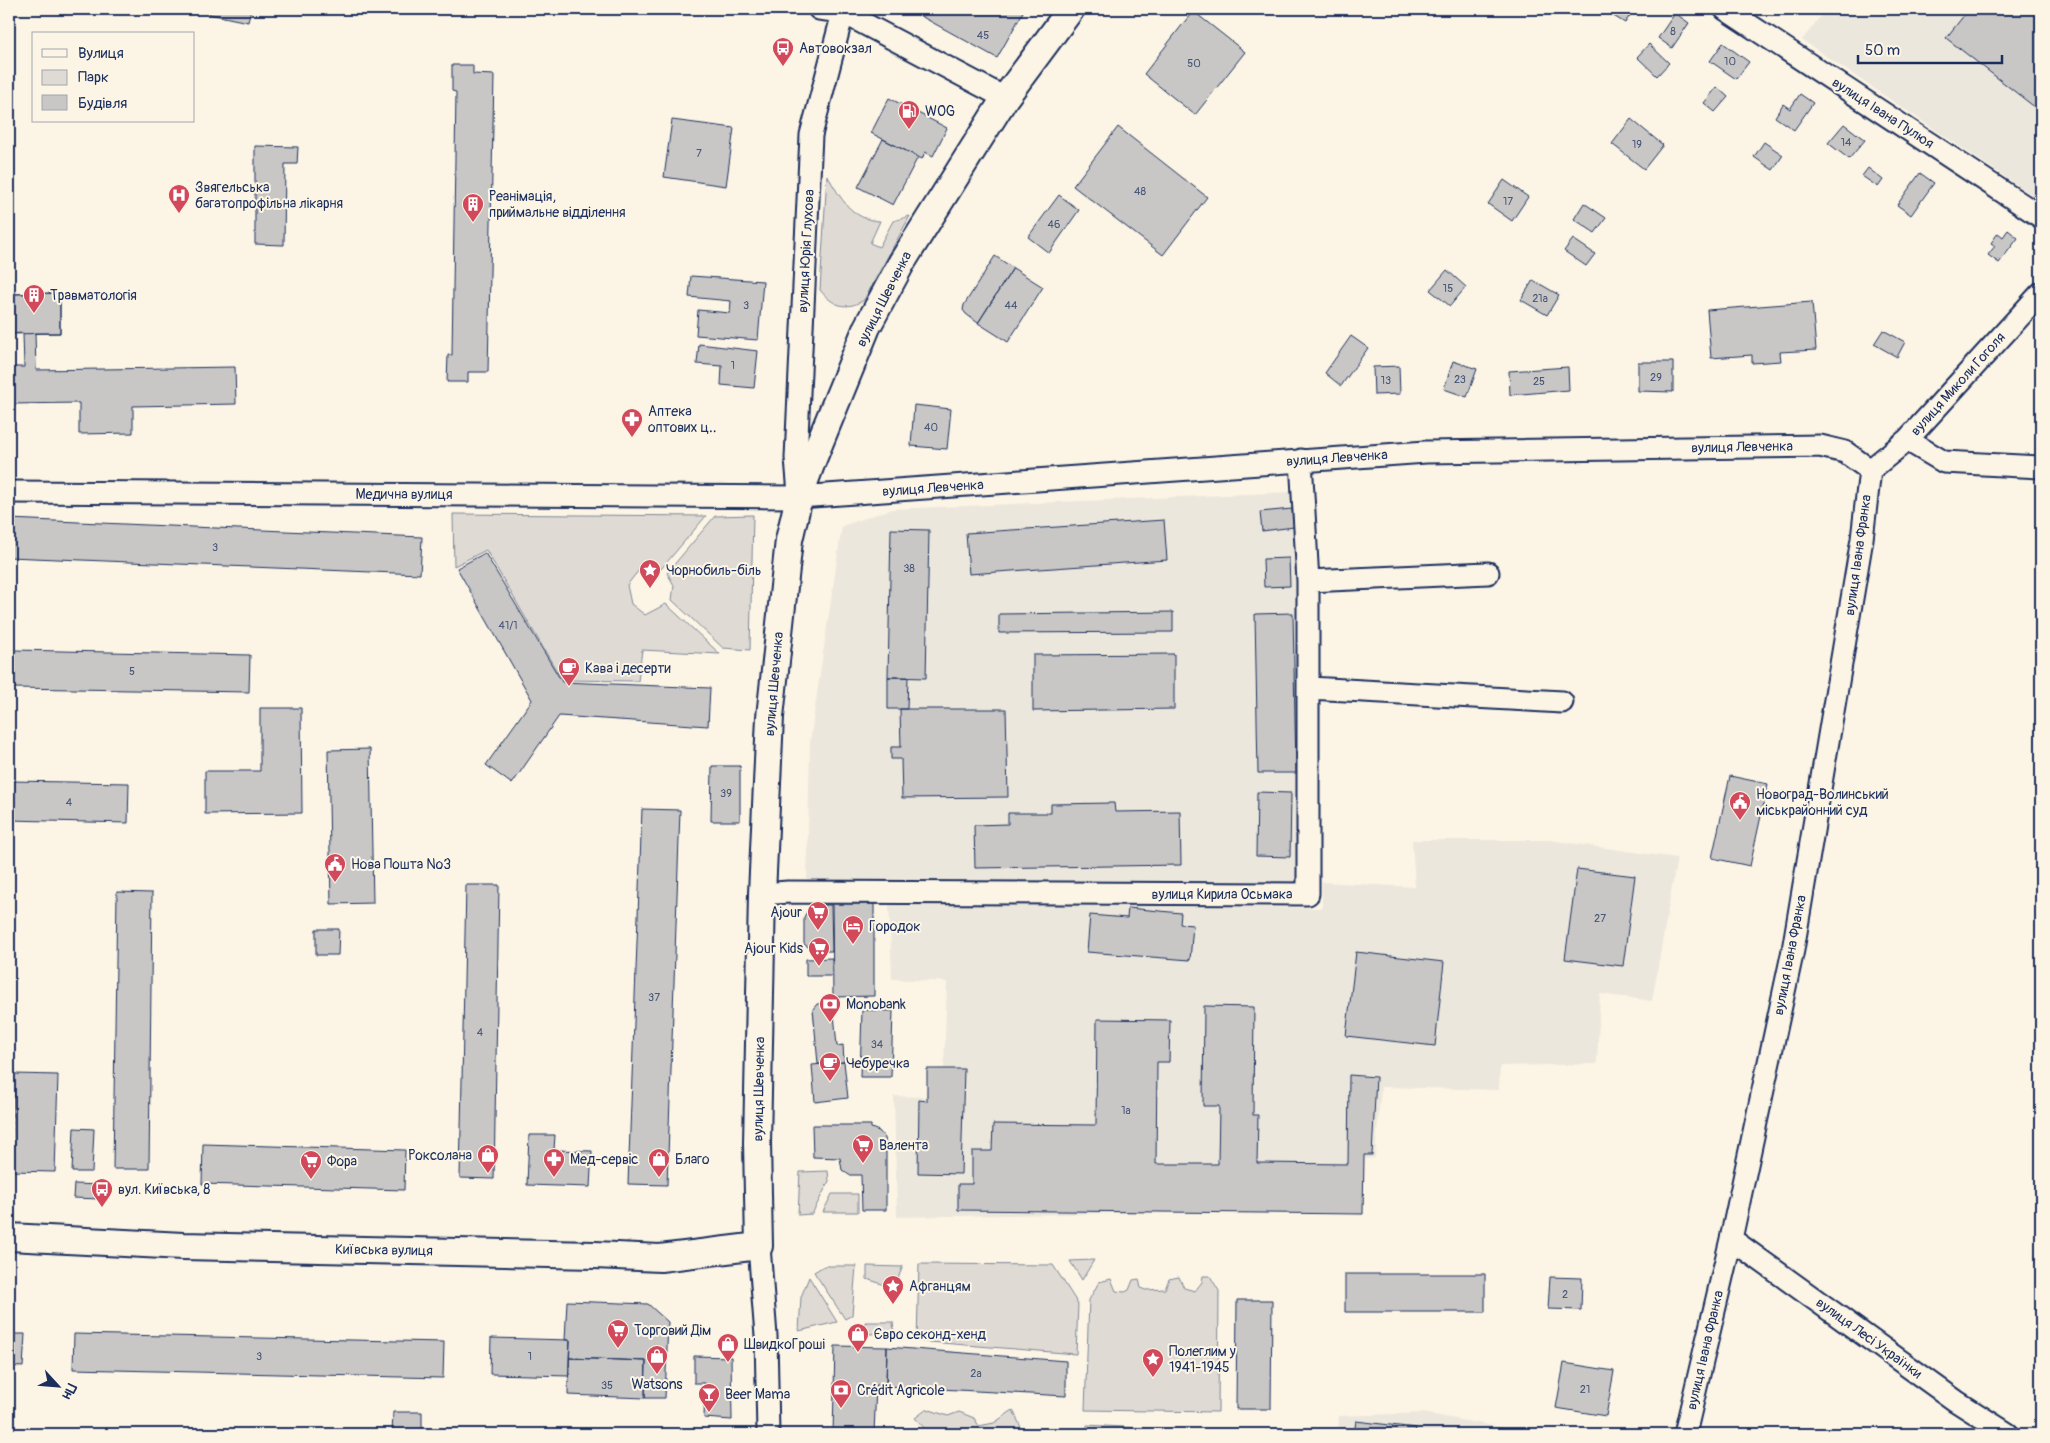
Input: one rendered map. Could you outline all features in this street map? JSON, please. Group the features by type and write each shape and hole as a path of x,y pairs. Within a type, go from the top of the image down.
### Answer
{"main road":[{"name":"вулиця Шевченка","path":"759,1246 758,1143 762,894 770,717 789,540 799,497 867,327 902,262 1005,98 1071,9"},
{"name":"Київська вулиця","path":"9,1237 183,1246 660,1258 759,1246"}],"street":[{"path":"819,9 843,10 1005,98"},
{"name":"вулиця Івана Пулюя","path":"1725,9 2041,217"},
{"name":"вулиця Юрія Глухова","path":"799,497 796,458 811,135 843,10"},
{"name":"вулиця Миколи Гоголя","path":"1870,470 1907,440 2041,293"},
{"path":"1907,440 1944,462 2041,467"},
{"name":"вулиця Левченка","path":"799,497 1426,452 1820,446 1845,452 1870,470"},
{"name":"вулиця Кирила Осьмака","path":"762,894 788,892 1308,894 1308,581 1301,460"},
{"name":"вулиця Івана Франка","path":"1685,1434 1731,1238 1793,950 1862,539 1870,470"},
{"name":"Медична вулиця","path":"9,492 799,497"},
{"path":"1308,581 1488,573"},
{"path":"1309,688 1562,702"},
{"name":"вулиця Лесі Українки","path":"1731,1238 1956,1401 2008,1434"},
{"name":"вулиця Шевченка","path":"759,1246 766,1336 768,1434"}],"shaded area":[{"path":"1826,9 2041,9 2041,186 2033,196 1802,40"},
{"path":"1293,492 1299,542 1298,887 807,882 810,741 842,526 892,509"},
{"path":"1412,840 1549,840 1677,858 1652,1001 1600,994 1597,1064 1500,1066 1499,1090 1381,1087 1375,1158 1365,1159 1363,1209 897,1217 894,1096 925,1097 928,1069 944,1068 947,982 892,979 889,902 1322,908 1322,882 1415,887"},
{"path":"1423,1413 1538,1434 1338,1434 1339,1416"}],"green space":[{"path":"827,175 842,199 854,212 861,217 880,221 870,243 879,247 893,221 910,216 864,300 846,306 830,300 820,290"},
{"path":"453,514 706,516 661,569 639,570 627,585 631,604 645,615 666,604 720,654 642,650 638,681 562,680 486,550 454,566"},
{"path":"753,515 750,650 723,648 672,600 674,585 667,573 715,516"},
{"path":"828,1171 829,1181 812,1214 798,1215 800,1172"},
{"path":"832,1194 858,1194 858,1212 823,1212"},
{"path":"1094,1260 1082,1280 1070,1261"},
{"path":"919,1264 1053,1265 1078,1304 1076,1354 917,1341"},
{"path":"824,1266 856,1266 852,1315 845,1319 814,1272"},
{"path":"867,1266 903,1266 894,1288 867,1279"},
{"path":"1203,1276 1210,1276 1219,1291 1218,1412 1085,1410 1089,1300 1099,1282 1111,1279 1116,1291 1125,1292 1129,1290 1133,1280 1139,1279 1141,1288 1145,1290 1165,1289 1169,1279 1179,1277 1184,1288 1195,1291 1202,1282"},
{"path":"809,1277 837,1322 799,1331 801,1297"},
{"path":"865,1322 893,1322 894,1333 866,1334"},
{"path":"927,1409 948,1416 959,1412 974,1418 979,1426 994,1423 1013,1410 1024,1434 930,1434 915,1418"},
{"path":"1087,1425 1246,1434 1087,1434"},
{"path":"1497,1428 1533,1434 1496,1434"}],"building":[{"path":"210,9 251,9 248,22 209,14"},
{"path":"908,9 1018,9 1023,12 997,58"},
{"path":"1609,9 1634,9 1625,23 1607,12"},
{"path":"1969,9 2027,9 2041,20 2041,112 1946,38"},
{"path":"1193,11 1245,52 1195,115 1144,74"},
{"path":"1675,13 1689,23 1672,48 1658,38"},
{"path":"1723,43 1749,62 1736,79 1710,61"},
{"path":"1649,44 1669,63 1657,76 1637,57"},
{"name":"Реанімація, приймальне відділення","path":"452,65 473,65 473,74 494,75 488,372 468,372 468,382 447,382 448,355 452,355 456,92 452,91"},
{"path":"1717,87 1728,97 1715,112 1704,103"},
{"path":"1800,94 1813,103 1794,130 1775,117 1783,104 1790,109"},
{"name":"WOG","path":"889,98 947,128 933,156 925,152 922,159 871,133"},
{"path":"1631,119 1663,145 1644,169 1612,144"},
{"path":"672,120 734,128 726,186 664,177"},
{"path":"1844,124 1865,140 1849,159 1828,143"},
{"path":"1118,127 1207,197 1163,255 1073,186"},
{"path":"883,139 918,157 893,205 858,187"},
{"path":"1764,142 1783,155 1773,170 1754,157"},
{"path":"255,146 298,147 297,164 285,164 284,245 255,244"},
{"path":"1868,168 1883,180 1878,187 1862,176"},
{"path":"1920,173 1934,183 1911,215 1897,205"},
{"path":"1504,180 1528,197 1512,221 1488,204"},
{"path":"1059,195 1079,210 1049,253 1028,237"},
{"path":"1584,203 1606,218 1595,233 1574,219"},
{"path":"2008,230 2018,238 1999,263 1988,255 1995,246 1991,243 1998,233 2003,237"},
{"path":"1573,239 1595,254 1586,266 1564,251"},
{"path":"995,256 1013,268 978,323 966,314 963,310 964,305"},
{"path":"1013,268 1043,287 1008,342 978,323"},
{"path":"1447,270 1466,287 1450,306 1430,290"},
{"path":"691,276 763,281 758,340 696,335 698,310 730,313 731,301 689,297"},
{"path":"1533,280 1559,295 1547,315 1521,300"},
{"name":"Травматологія","path":"60,293 60,333 9,334 9,294"},
{"path":"60,293 60,333 35,333 36,370 235,367 236,404 133,406 133,433 79,434 79,403 9,404 9,367 24,367 23,333 9,334 9,294"},
{"path":"1812,302 1816,350 1780,352 1781,361 1752,363 1752,355 1711,358 1707,310"},
{"path":"1883,330 1905,342 1897,357 1874,344"},
{"path":"1351,336 1368,348 1341,386 1325,373"},
{"path":"699,344 758,351 754,388 721,385 722,366 697,364"},
{"path":"1453,361 1477,369 1467,397 1444,389"},
{"path":"1638,362 1673,362 1673,392 1638,391"},
{"path":"1399,366 1400,394 1374,395 1373,367"},
{"path":"1568,367 1569,390 1510,395 1509,371"},
{"path":"914,405 951,409 947,449 911,446"},
{"path":"1292,509 1294,527 1262,531 1260,512"},
{"path":"9,519 422,537 420,574 9,557"},
{"path":"1164,520 1167,560 969,574 966,533"},
{"path":"891,529 929,530 926,678 888,677"},
{"path":"485,553 562,682 710,688 708,726 559,716 512,784 486,765 532,700 457,568"},
{"path":"1289,558 1290,586 1264,587 1263,559"},
{"path":"1173,612 1173,632 999,633 999,614"},
{"path":"1293,613 1296,773 1258,773 1255,614"},
{"path":"14,650 250,655 249,692 14,688"},
{"path":"1174,654 1174,709 1033,711 1033,655"},
{"path":"888,677 908,677 907,709 888,709"},
{"path":"260,708 301,708 302,813 205,814 205,771 260,771"},
{"path":"900,709 1006,709 1008,797 902,798 901,759 891,759 891,747 901,747"},
{"path":"370,749 373,903 331,904 328,750"},
{"path":"712,766 740,766 740,821 711,821"},
{"name":"Новоград-Волинський міськрайонний суд","path":"1730,776 1768,784 1750,866 1712,858"},
{"path":"9,781 129,783 128,823 9,820"},
{"path":"1257,792 1291,793 1290,857 1256,856"},
{"path":"1114,803 1115,812 1180,811 1181,865 975,868 974,825 1008,824 1008,813 1051,813 1051,804"},
{"path":"642,809 680,810 667,1185 628,1184"},
{"path":"1577,869 1635,876 1623,966 1565,959"},
{"path":"466,885 499,885 494,1179 460,1178"},
{"path":"117,892 152,893 149,1169 113,1169"},
{"name":"Городок","path":"832,901 874,901 874,996 833,997"},
{"name":"Ajour","path":"811,905 831,905 832,951 814,951 804,944 804,917"},
{"path":"1128,908 1181,913 1180,924 1193,925 1190,960 1087,952 1090,915 1127,918"},
{"path":"316,929 339,929 338,955 316,955"},
{"path":"1356,952 1444,962 1435,1046 1346,1036"},
{"name":"Ajour Kids","path":"832,958 832,976 806,976 806,959"},
{"path":"833,1003 837,1046 843,1045 844,1062 818,1064 813,1009 817,1004"},
{"path":"1204,1006 1254,1007 1253,1115 1258,1115 1257,1163 1348,1164 1349,1075 1376,1077 1372,1155 1364,1155 1363,1214 958,1210 958,1184 972,1184 972,1151 992,1151 993,1124 1096,1125 1097,1019 1170,1020 1169,1062 1157,1062 1156,1164 1218,1164 1219,1106 1203,1106"},
{"path":"862,1010 893,1011 891,1077 860,1077"},
{"name":"Чебуречка","path":"844,1062 848,1098 815,1102 812,1065"},
{"path":"927,1069 964,1069 961,1174 918,1173 919,1100 927,1101"},
{"path":"14,1074 58,1075 55,1172 11,1171"},
{"name":"Валента","path":"812,1125 871,1125 871,1128 879,1131 885,1138 886,1145 886,1210 862,1210 861,1175 849,1175 842,1170 840,1158 813,1157"},
{"path":"74,1128 94,1129 92,1172 72,1172"},
{"path":"529,1135 555,1135 554,1150 592,1151 590,1187 527,1185"},
{"path":"203,1144 405,1150 404,1190 202,1184"},
{"path":"74,1184 102,1185 101,1199 73,1198"},
{"path":"1345,1274 1485,1274 1485,1312 1345,1312"},
{"path":"1550,1277 1582,1278 1581,1310 1548,1309"},
{"path":"1237,1300 1272,1300 1271,1409 1236,1409"},
{"name":"Торговий Дім","path":"567,1301 648,1304 668,1322 665,1398 645,1398 646,1361 569,1358 570,1340 565,1340"},
{"path":"9,1334 25,1334 23,1367 9,1366"},
{"path":"74,1334 444,1342 443,1378 73,1369"},
{"path":"491,1338 570,1340 569,1376 490,1374"},
{"path":"835,1346 887,1347 886,1386 876,1385 874,1434 833,1434"},
{"path":"887,1347 1066,1361 1066,1396 886,1386"},
{"path":"694,1356 731,1357 732,1420 704,1418 705,1383 694,1383"},
{"path":"569,1358 646,1361 645,1398 568,1395"},
{"path":"1564,1363 1614,1371 1606,1416 1556,1408"},
{"path":"393,1412 422,1412 422,1434 392,1434"},
{"path":"1356,1421 1416,1428 1415,1434 1354,1434"}],"place":[{"name":"Автовокзал","path":"783,67"},
{"name":"WOG","path":"909,130"},
{"name":"Звягельська багатопрофільна лікарня","path":"179,214"},
{"name":"Реанімація, приймальне відділення","path":"473,223"},
{"name":"Травматологія","path":"34,314"},
{"name":"Аптека оптових ц‥","path":"632,438"},
{"name":"Чорнобиль-біль","path":"650,589"},
{"name":"Кава і десерти","path":"569,687"},
{"name":"Новоград-Волинський міськрайонний суд","path":"1740,821"},
{"name":"Нова Пошта №3","path":"335,883"},
{"name":"Ajour","path":"818,931"},
{"name":"Городок","path":"853,945"},
{"name":"Ajour Kids","path":"819,967"},
{"name":"Monobank","path":"830,1023"},
{"name":"Чебуречка","path":"830,1082"},
{"name":"Валента","path":"863,1164"},
{"name":"Роксолана","path":"488,1174"},
{"name":"Мед-сервіс","path":"554,1178"},
{"name":"Благо","path":"659,1178"},
{"name":"Фора","path":"311,1180"},
{"name":"вул. Київська, 8","path":"102,1208"},
{"name":"Афганцям","path":"893,1305"},
{"name":"Торговий Дім","path":"618,1349"},
{"name":"Євро секонд-хенд","path":"858,1353"},
{"name":"ШвидкоГроші","path":"728,1363"},
{"name":"Watsons","path":"657,1375"},
{"name":"Полеглим у 1941-1945","path":"1153,1378"},
{"name":"Crédit Agricole","path":"841,1409"},
{"name":"Beer Mama","path":"709,1413"}]}
